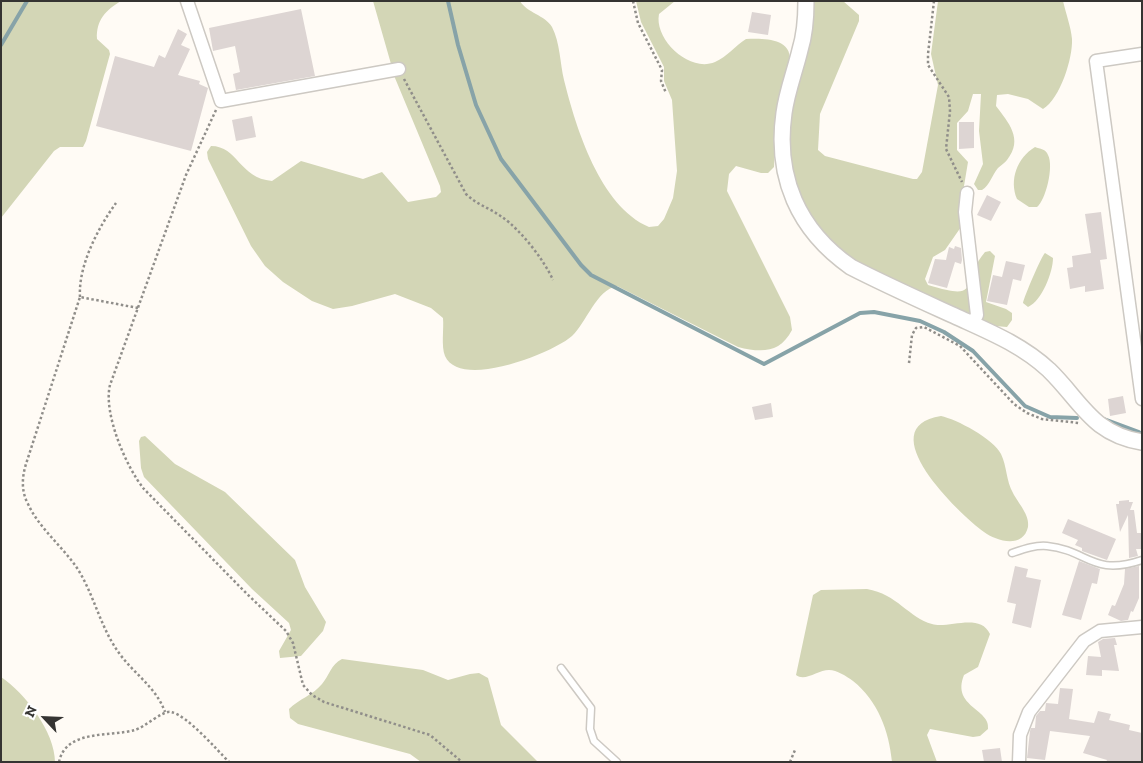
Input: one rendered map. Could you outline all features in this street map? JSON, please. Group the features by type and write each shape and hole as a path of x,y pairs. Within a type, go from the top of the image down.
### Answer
{"street":[{"path":"187,1 221,101 398,69"},
{"path":"806,1 804,30 788,91 782,135 787,180 803,221 827,249 851,267 1015,345 1038,361 1059,381 1090,418 1118,436 1142,442"},
{"path":"1142,54 1096,61 1142,399"},
{"path":"967,193 965,212 977,315 972,324"},
{"path":"1019,762 1020,735 1029,712 1084,641 1100,631 1142,627"}],"lane":[{"path":"1012,553 1039,546 1050,546 1098,564 1114,567 1142,560"},
{"path":"561,668 591,708 590,730 594,741 617,762"}],"path":[{"path":"633,1 638,22 662,70 661,81 666,93"},
{"path":"934,1 928,65 949,96 950,111 946,149 967,193"},
{"path":"398,69 466,194 478,204 502,216 545,264 553,280"},
{"path":"221,101 186,175 108,393 109,409 135,478 246,594 286,631 293,643 303,685 312,696 324,702 430,736 462,762"},
{"path":"116,203 98,228 79,285 80,297 25,468 24,494 32,512 77,568 112,644 132,670 152,689 165,712"},
{"path":"80,297 138,308"},
{"path":"909,363 912,335 916,328 924,327 960,346 1014,404 1027,414 1042,419 1083,424 1090,418"},
{"path":"59,762 63,752 73,742 88,736 118,734 141,728 165,712 171,712 184,719 229,762"},
{"path":"790,762 795,750"}],"green space":[{"path":"1,1 121,1 103,16 98,26 97,39 109,50 110,54 83,147 60,147 54,151 1,218"},
{"path":"373,1 520,1 549,23 555,33 564,80 575,120 593,164 617,202 632,217 649,227 658,226 664,219 673,198 677,171 672,100 664,81 664,67 641,22 636,1 675,1 659,14 662,34 675,52 695,63 715,62 746,39 768,39 781,43 786,47 790,60 777,112 774,167 768,173 761,173 736,166 729,174 727,191 790,317 792,330 787,338 776,347 769,349 755,350 738,347 617,286 610,289 597,300 577,330 562,343 527,359 507,365 468,370 454,366 445,356 443,318 431,308 395,294 352,306 333,309 312,301 283,282 265,266 251,246 208,159 207,152 211,146 220,147 227,151 245,169 261,179 272,181 301,161 363,179 382,172 408,202 436,197 441,192 395,78"},
{"path":"814,1 843,1 859,15 859,21 820,114 818,150 825,156 917,179 922,172 938,85 931,54 938,1 1063,1 1070,25 1072,47 1068,67 1060,87 1055,97 1043,109 1028,99 1008,94 997,95 996,106 1012,131 1014,145 1007,160 998,168 982,190 978,190 974,184 983,164 979,131 981,94 973,94 968,111 957,123 957,150 968,162 963,192 961,227 945,250 933,257 925,279 928,285 945,290 964,290 968,286 977,263 985,252 990,251 995,256 986,302 1012,313 1012,320 1007,327 995,326 855,261 823,232 810,215 794,177 790,157 789,135 791,113 810,30"},
{"path":"1035,147 1047,153 1050,160 1050,174 1040,203 1037,207 1029,207 1017,199 1014,177 1023,157"},
{"path":"1045,253 1053,258 1049,278 1038,299 1028,307 1023,303 1024,299"},
{"path":"941,416 974,430 991,442 1001,454 1011,488 1027,518 1028,527 1021,538 1015,541 1002,540 984,532 957,508 926,471 916,453 914,436 921,423"},
{"path":"145,436 175,464 225,492 295,560 305,587 326,622 323,631 301,656 280,658 279,651 291,630 289,623 252,589 144,477 141,468 139,441 141,437"},
{"path":"867,589 887,596 916,617 932,624 971,622 985,627 990,634 978,667 964,675 961,686 967,701 984,717 988,729 980,736 973,737 930,729 927,735 937,762 892,762 885,728 876,707 862,689 844,675 829,670 803,677 796,675 813,595 821,590"},
{"path":"342,659 423,670 448,680 479,673 488,678 501,725 538,762 421,762 410,754 298,724 290,718 289,709 318,688 330,670"},
{"path":"1,677 20,693 37,714 50,738 55,762 1,762"}],"building":[{"path":"301,9 315,76 236,90 233,74 240,72 235,46 213,51 209,28"},
{"path":"752,12 771,15 768,35 748,32"},
{"path":"178,29 187,34 181,45 190,49 178,75 200,81 199,84 208,88 191,151 96,126 115,56 154,67 159,55 165,58"},
{"path":"252,116 256,137 236,141 232,120"},
{"path":"959,122 974,122 974,148 959,149"},
{"path":"987,195 1001,202 991,221 977,215"},
{"path":"1101,212 1107,259 1100,260 1104,289 1085,292 1085,286 1070,289 1067,268 1073,267 1072,256 1091,253 1085,214"},
{"path":"955,246 961,248 962,260 961,264 955,262 947,288 928,283 935,259 946,260 949,247 954,249"},
{"path":"1006,261 1025,265 1021,281 1013,279 1007,305 987,301 993,275 1002,277"},
{"path":"1123,396 1126,413 1110,416 1108,399"},
{"path":"771,403 773,417 755,420 752,407"},
{"path":"1129,500 1129,502 1133,502 1130,510 1134,510 1137,533 1142,533 1142,549 1136,549 1138,556 1129,558 1128,515 1120,532 1116,504 1119,504 1119,501"},
{"path":"1068,519 1116,539 1107,560 1082,551 1082,548 1075,545 1078,540 1062,533"},
{"path":"1079,561 1100,569 1097,584 1092,583 1081,620 1062,615"},
{"path":"1015,566 1028,569 1026,577 1041,580 1031,628 1012,623 1016,604 1007,602"},
{"path":"1139,566 1139,598 1128,620 1121,621 1108,615 1112,605 1115,606 1124,584 1125,569"},
{"path":"1115,638 1117,645 1114,645 1119,671 1102,670 1102,676 1086,675 1088,656 1101,657 1098,642 1103,639"},
{"path":"1060,688 1073,689 1069,719 1094,723 1098,711 1111,714 1109,720 1130,725 1129,730 1142,733 1142,762 1106,762 1107,760 1083,753 1090,736 1050,731 1045,760 1027,758 1030,731 1031,728 1035,728 1036,716 1040,711 1045,711 1046,703 1058,704"},
{"path":"1000,748 1002,762 984,762 982,750"}],"waterway":[{"path":"1,45 27,1"},
{"path":"448,1 458,45 476,105 501,159 581,265 591,275 764,364 860,313 874,312 920,321 944,332 973,351 1025,406 1050,417 1077,418"},
{"path":"1104,419 1139,432"}]}
